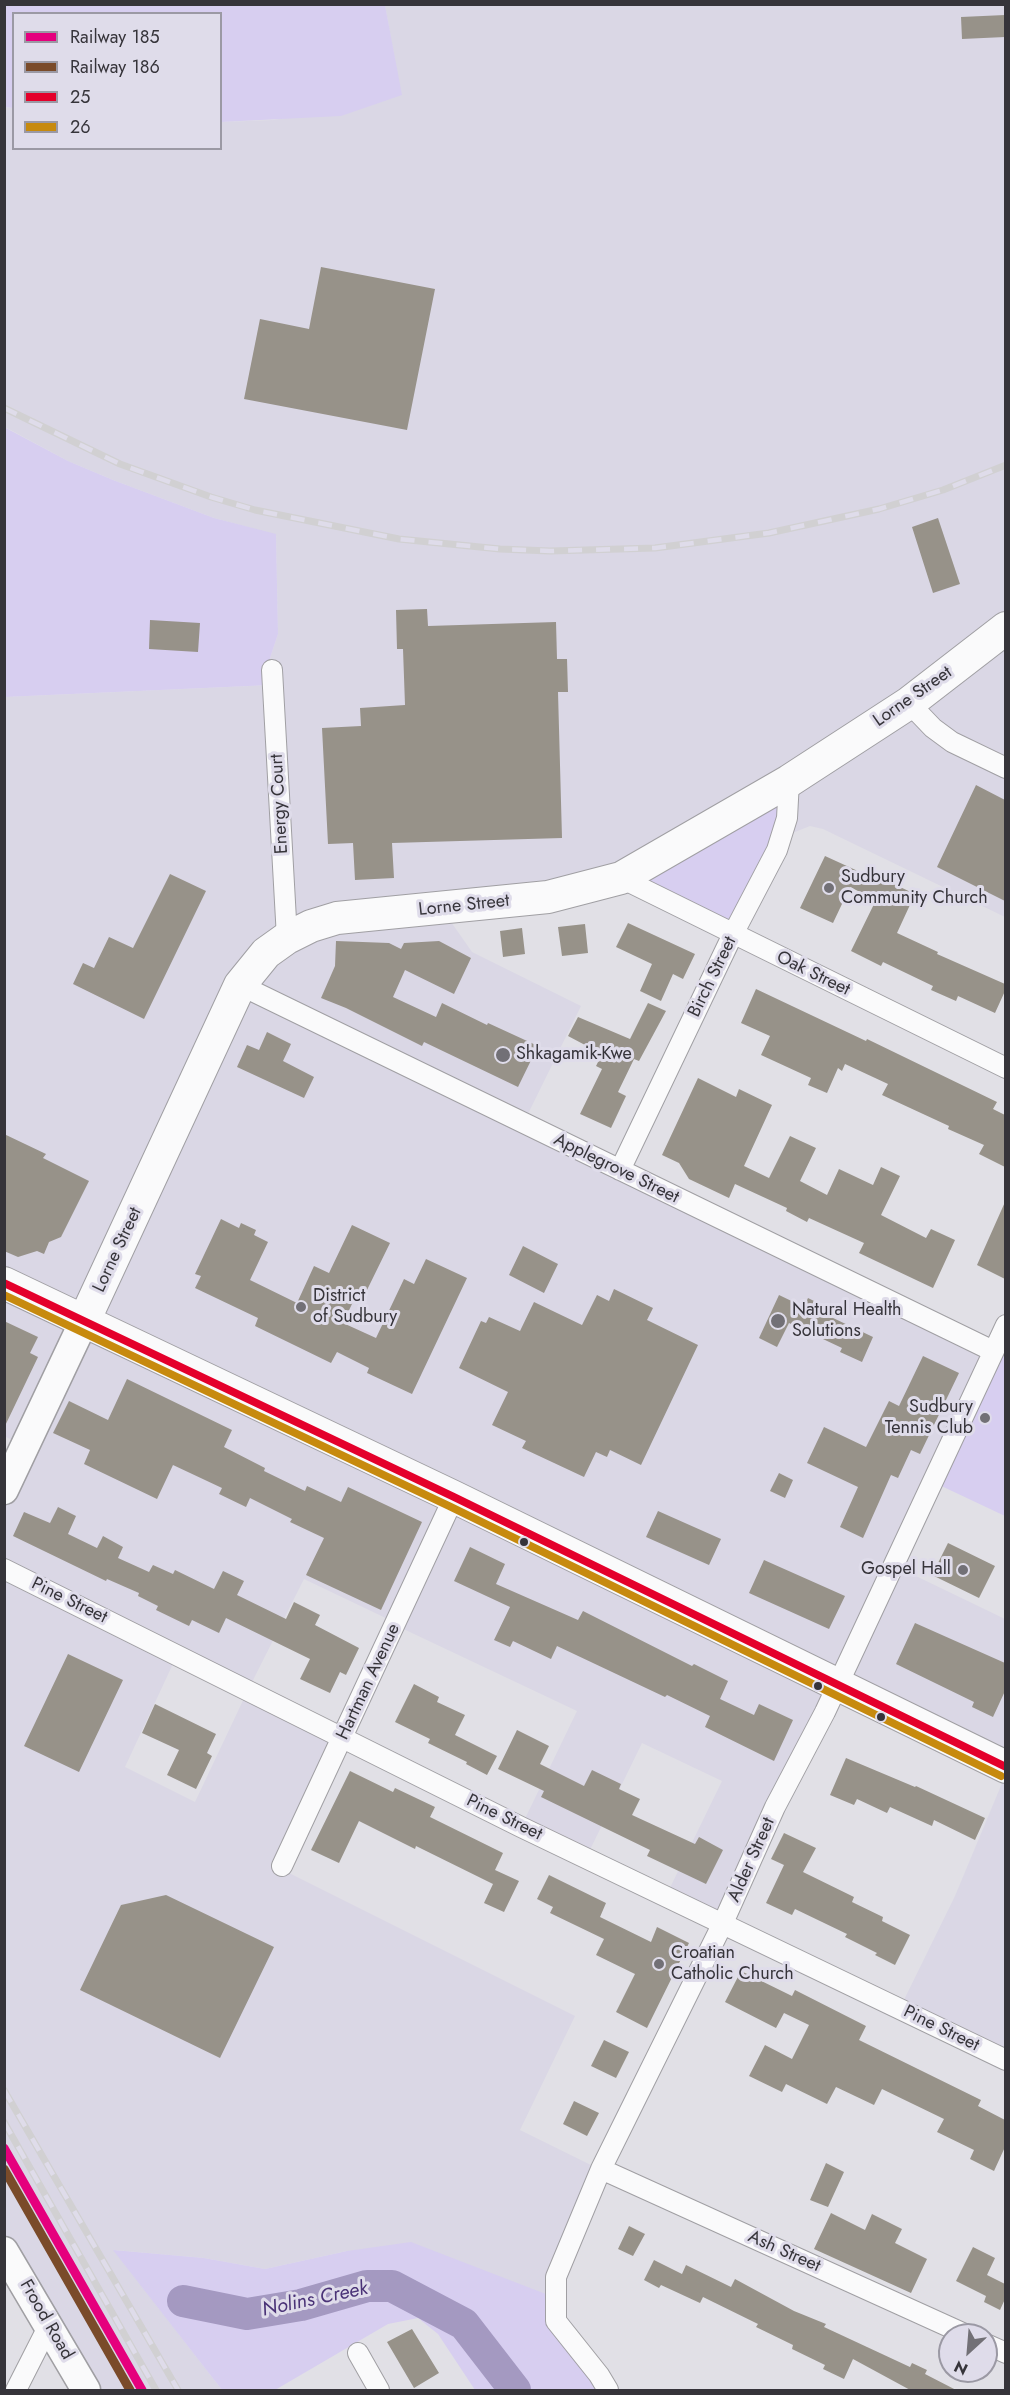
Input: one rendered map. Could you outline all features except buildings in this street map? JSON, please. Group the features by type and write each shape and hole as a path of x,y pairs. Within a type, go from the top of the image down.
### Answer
{"main road":[{"name":"Lorne Street","path":"84,1321 240,984 266,953 287,938 311,926 338,918 548,897 621,878 789,781 909,703 1005,628"},
{"path":"4,1283 454,1497 1005,1767"}],"street":[{"name":"Energy Court","path":"272,670 287,938"},
{"path":"909,703 933,728 952,742 1005,768"},
{"name":"Birch Street","path":"620,1170 733,934 777,850 787,818 789,781"},
{"name":"Oak Street","path":"621,878 1005,1068"},
{"name":"Applegrove Street","path":"240,984 993,1351"},
{"path":"4,1490 84,1321"},
{"name":"Alder Street","path":"608,2391 599,2375 556,2321 556,2277 601,2169 723,1923 1005,1325"},
{"name":"Hartman Avenue","path":"282,1866 344,1738 454,1497"},
{"name":"Pine Street","path":"4,1569 521,1827 1005,2060"},
{"name":"Ash Street","path":"601,2169 941,2323"},
{"name":"Frood Road","path":"4,2251 50,2325 86,2391"},
{"path":"16,2391 50,2325"},
{"path":"358,2353 379,2391"}],"shaded area":[{"path":"4,5 385,5 402,95 341,116 222,122 222,12 12,12 12,108 5,107"},
{"path":"385,5 1005,5 1005,917 823,829 810,826 780,838 620,877 442,909 472,952 581,1006 523,1124 994,1353 891,1564 1005,1619 1005,1766 835,1683 723,1923 666,1896 722,1781 642,1743 586,1858 521,1827 577,1711 395,1625 457,1496 88,1321 241,986 287,940 270,658 278,634 276,535 214,518 113,480 68,461 5,427 4,107 12,108 12,150 222,150 222,122 274,120 401,95"},
{"path":"4,427 68,461 113,480 214,518 276,534 278,634 270,658 271,685 5,697"},
{"path":"271,685 286,937 265,952 82,1322 451,1499 394,1622 304,1579 249,1688 178,1653 125,1767 195,1802 247,1692 340,1739 279,1868 575,2016 520,2130 597,2168 551,2296 347,2251 265,2269 204,2258 114,2250 222,2390 89,2390 5,2246 4,1496 27,1447 4,1436 5,697"},
{"path":"787,780 786,817 732,935 622,880"},
{"name":"Sudbury Tennis Club","path":"1005,1328 1005,1516 935,1483"},
{"path":"1005,1776 1005,2059 900,2008 955,1896"},
{"path":"411,2242 551,2296 608,2390 475,2390 438,2334 418,2318 388,2324 275,2390 222,2390 113,2250 204,2258 265,2269 347,2251"}],"waterway":[{"name":"Nolins Creek","path":"183,2301 247,2314 301,2305 367,2286 392,2286 464,2324 515,2390"}],"railway":[{"path":"4,408 120,464 211,497 255,510 399,539 500,549 550,551 655,548 769,533 879,509 943,490 1006,465"},
{"path":"4,2090 178,2390"},
{"path":"4,2122 156,2390"}],"rail line":[{"name":"185","path":"4,2148 142,2390"},
{"name":"186","path":"4,2169 130,2390"}],"transit line":[{"name":"25","path":"4,1283 454,1497 1006,1767"},
{"name":"26","path":"4,1295 449,1506 1001,1776"}],"place":[{"name":"Sudbury Community Church","path":"829,888"},
{"name":"Shkagamik-Kwe","path":"503,1055"},
{"name":"District of Sudbury","path":"301,1307"},
{"name":"Natural Health Solutions","path":"778,1321"},
{"name":"Sudbury Tennis Club","path":"985,1418"},
{"name":"Gospel Hall","path":"963,1570"},
{"name":"Croatian Catholic Church","path":"659,1964"}]}
